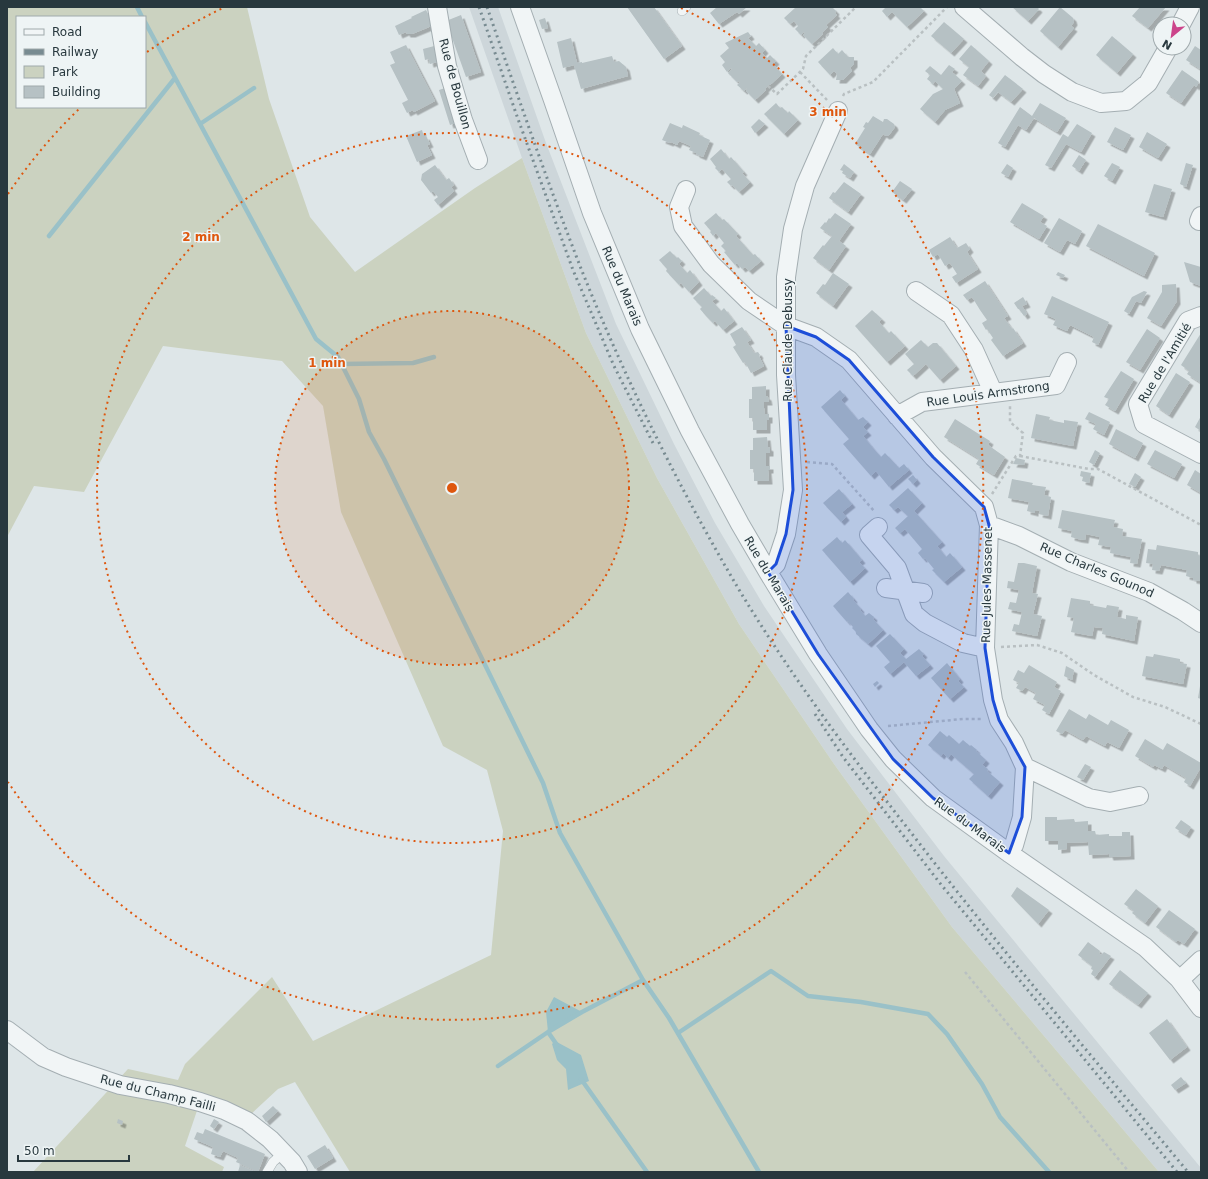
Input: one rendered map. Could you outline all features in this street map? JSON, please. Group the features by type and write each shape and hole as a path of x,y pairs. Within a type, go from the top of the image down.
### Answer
{"street":[{"name":"Rue de Bouillon","path":"437,7 448,66 463,120 478,160"},
{"name":"Rue du Marais","path":"520,7 592,213 640,329 690,431 740,524 818,654 869,729 893,759 933,798 1009,853 1146,947 1179,979 1201,1008"},
{"path":"964,7 1044,74 1072,92 1100,103 1126,101 1148,83 1163,56"},
{"path":"1185,16 1190,7"},
{"name":"Rue Claude Debussy","path":"768,572 776,564 786,534 793,490 786,375 786,278 793,229 805,186 838,111"},
{"path":"686,190 678,207 683,226 711,264 749,301 786,326 816,336 849,360 933,457 984,507"},
{"path":"916,291 951,316 1001,392"},
{"name":"Rue de l'Amitié","path":"1201,316 1188,321 1138,404 1144,424 1201,454"},
{"name":"Rue Louis Armstrong","path":"897,416 922,402 1056,385 1067,362"},
{"name":"Rue Jules Massenet","path":"984,507 989,525 985,648 993,700 999,720 1014,743 1025,767 1022,817 1014,845 1009,853"},
{"name":"Rue Charles Gounod","path":"989,525 1019,536 1071,562 1149,592 1201,623"},
{"path":"878,527 869,535 897,568 914,592 914,614 925,623 963,643 985,648"},
{"path":"886,588 914,592"},
{"path":"1025,767 1089,798 1110,802 1139,796"},
{"path":"1179,979 1201,960"},
{"name":"Rue du Champ Failli","path":"7,1030 43,1057 66,1068 120,1086 169,1094 200,1102 224,1110 247,1121 270,1140 292,1162 298,1172"}],"lane":[{"path":"267,1172 273,1162 283,1154"}],"path":[{"path":"768,86 777,94 803,69 806,56 856,7"},
{"path":"800,72 838,111 844,94 873,82 947,7"},
{"path":"1001,392 1010,422 1022,434 1020,456"},
{"path":"984,507 1016,456 1020,456 1089,469 1098,469 1201,525"},
{"path":"791,461 832,464 877,514 878,527"},
{"path":"985,648 1037,645 1062,653 1094,675 1133,697 1165,707 1201,724"},
{"path":"869,729 922,722 963,719 999,720"},
{"path":"965,972 1129,1172"}],"highlighted area":[{"path":"786,326 816,337 849,360 933,457 984,507 989,525 985,648 993,700 999,720 1025,767 1022,817 1009,853 933,798 893,759 818,654 768,572 776,564 786,534 793,490"}],"shaded area":[{"path":"469,7 498,7 546,143 616,324 674,444 715,523 764,606 847,729 944,856 1201,1168 1201,1172 1159,1172 952,927 834,764 739,624 657,478 586,333"}],"green space":[{"path":"7,7 247,7 269,99 310,217 355,272 475,188 522,158 586,333 657,478 739,624 834,764 952,927 1159,1172 350,1172 295,1082 278,1089 250,1115 203,1093 185,1146 224,1167 222,1172 33,1172 128,1069 178,1080 185,1064 272,977 313,1041 491,955 503,831 487,770 443,746 341,512 323,406 282,361 163,346 84,492 34,486 7,537"}],"water":[{"path":"554,997 582,1012 548,1032 546,1012"},
{"path":"555,1041 581,1055 589,1081 568,1090 566,1069 557,1060 552,1044"}],"building":[{"path":"627,7 654,7 682,46 664,59"},
{"path":"717,7 747,7 739,14 737,12 719,24 710,13"},
{"path":"796,7 832,7 836,11 835,13 837,15 826,25 828,27 822,33 823,34 812,44 803,35 805,33 804,32 801,35 795,29 798,26 794,21 790,24 784,18"},
{"path":"886,7 920,7 924,11 907,27 892,12 887,17 882,11"},
{"path":"1012,7 1037,7 1039,9 1028,21"},
{"path":"1060,7 1073,18 1074,22 1071,26 1074,28 1058,47 1040,31"},
{"path":"1140,7 1166,7 1158,16 1152,16 1152,23 1148,28 1132,16"},
{"path":"426,10 434,25 412,34 407,34 406,32 399,35 395,26"},
{"path":"461,15 481,72 466,77 446,21"},
{"path":"545,18 548,28 542,29 539,20"},
{"path":"944,22 964,39 951,53 931,36"},
{"path":"748,32 751,36 748,38 756,46 759,43 765,50 762,53 767,58 770,55 776,61 773,64 782,74 755,100 746,91 747,88 744,91 737,85 740,82 737,82 728,73 732,69 731,68 727,72 722,65 725,62 720,56 729,48 725,43"},
{"path":"1112,36 1133,54 1117,73 1096,55"},
{"path":"571,38 577,63 612,56 614,62 619,61 626,67 628,76 581,89 574,65 563,68 557,42"},
{"path":"406,45 435,101 414,112 413,110 407,113 402,103 408,100 390,65 395,63 390,52"},
{"path":"438,45 440,61 436,60 437,62 430,64 429,59 425,60 423,49"},
{"path":"971,45 989,61 981,71 986,76 978,86 963,75 969,67 959,59"},
{"path":"1195,46 1201,50 1200,69 1186,60 1189,56 1192,56 1192,51"},
{"path":"833,48 838,54 842,50 848,57 854,57 854,64 850,68 852,71 843,80 836,80 837,74 834,71 830,75 818,62"},
{"path":"949,65 955,69 952,72 962,81 954,89 960,103 945,110 935,122 920,109 933,94 943,89 935,81 933,84 927,79 930,75 925,71 930,66 941,75"},
{"path":"1182,70 1199,82 1196,87 1194,85 1181,103 1166,93"},
{"path":"1005,75 1023,89 1011,102 998,92 993,98 989,95"},
{"path":"448,87 458,122 450,125 439,90"},
{"path":"776,103 780,108 782,107 788,113 789,111 798,120 784,134 764,114"},
{"path":"1040,103 1066,118 1057,132 1034,118 1026,130 1018,125 1005,147 998,143 1020,107 1032,116"},
{"path":"873,116 883,122 884,119 887,119 894,124 895,127 889,135 886,136 883,134 870,154 855,144 865,128 863,127 866,122 868,123"},
{"path":"759,119 765,124 755,133 751,127"},
{"path":"670,123 682,128 683,125 700,133 699,135 710,140 703,157 689,150 691,146 679,141 677,145 662,140"},
{"path":"1077,124 1092,133 1081,152 1066,144 1051,168 1045,165 1063,134 1068,137"},
{"path":"1115,127 1131,135 1123,150 1107,142"},
{"path":"422,130 424,137 426,136 430,144 427,145 432,155 417,162 406,136"},
{"path":"1147,132 1167,144 1158,158 1139,147"},
{"path":"721,149 729,159 731,157 744,172 742,173 750,182 739,192 727,182 731,179 722,169 719,172 710,159"},
{"path":"1079,155 1086,160 1079,171 1072,166"},
{"path":"1112,163 1120,167 1112,181 1104,176"},
{"path":"1186,163 1193,165 1186,187 1180,184"},
{"path":"844,164 854,172 850,178 840,170"},
{"path":"1007,164 1013,168 1008,177 1001,173"},
{"path":"435,165 446,180 449,178 454,185 451,187 454,191 438,205 434,200 438,197 433,191 431,193 421,180 422,174"},
{"path":"900,181 912,189 903,200 892,192"},
{"path":"844,182 861,194 848,212 829,198"},
{"path":"1154,184 1172,189 1163,217 1145,212"},
{"path":"1022,203 1044,216 1040,222 1047,226 1039,239 1010,222"},
{"path":"716,213 738,234 736,236 753,255 755,254 761,261 749,271 745,267 742,269 737,263 735,265 721,246 724,243 716,233 713,236 710,232 711,231 704,223"},
{"path":"835,213 851,224 839,241 846,246 829,270 813,258 832,236 820,228"},
{"path":"1059,218 1082,231 1075,244 1067,240 1060,252 1044,243"},
{"path":"1098,224 1155,253 1144,276 1086,246"},
{"path":"950,237 957,248 966,243 970,249 967,252 978,269 956,283 952,277 957,274 950,263 945,266 938,254 933,257 929,250"},
{"path":"670,251 682,261 679,264 687,273 690,270 699,282 689,292 681,283 679,285 666,271 667,269 659,260"},
{"path":"1184,262 1201,267 1201,286 1190,282"},
{"path":"1058,272 1065,275 1063,278 1056,275"},
{"path":"833,273 849,284 833,306 816,293 823,284 825,285"},
{"path":"985,281 1008,316 1004,318 1023,343 1003,356 991,340 993,338 982,323 987,320 972,297 967,300 963,295"},
{"path":"1176,284 1177,301 1161,326 1147,318 1162,292 1162,285"},
{"path":"704,288 711,296 712,295 716,298 712,301 721,311 724,308 734,321 723,330 715,321 713,323 706,316 700,309 702,307 693,298"},
{"path":"1144,291 1147,292 1141,303 1136,301 1129,314 1124,311 1132,297"},
{"path":"1052,296 1109,322 1098,345 1092,342 1094,337 1070,325 1067,331 1053,325 1056,319 1044,314"},
{"path":"1023,297 1027,304 1022,306 1027,314 1024,316 1014,303"},
{"path":"872,310 882,319 879,322 884,328 889,333 891,331 905,346 887,362 855,326"},
{"path":"742,327 751,340 747,342 754,353 758,352 764,366 751,373 745,362 743,363 733,347 736,345 730,334"},
{"path":"1147,329 1160,338 1140,370 1126,362"},
{"path":"1201,333 1201,363 1199,366 1201,367 1201,383 1187,374 1189,371 1181,365"},
{"path":"921,340 928,347 933,343 937,343 956,366 940,380 926,364 913,376 907,370 914,364 905,354"},
{"path":"1121,371 1134,379 1115,411 1105,405 1109,399 1104,397"},
{"path":"1176,373 1190,382 1169,415 1156,406"},
{"path":"766,386 766,396 768,397 769,402 764,402 765,414 769,414 769,420 767,420 767,430 753,430 753,418 749,418 749,399 752,399 752,387"},
{"path":"840,390 845,396 841,400 858,420 863,417 868,422 863,427 868,432 863,436 872,447 881,457 885,453 899,468 904,464 909,470 889,487 876,471 871,476 843,444 849,439 821,407"},
{"path":"1089,412 1110,422 1104,435 1093,429 1096,424 1085,419"},
{"path":"1036,414 1050,417 1049,420 1064,423 1064,420 1078,422 1073,446 1031,438"},
{"path":"1201,416 1201,431 1195,427"},
{"path":"955,419 990,441 988,445 1005,457 994,475 976,464 979,459 944,437"},
{"path":"1116,429 1143,443 1135,458 1109,444"},
{"path":"767,437 768,447 770,448 770,453 766,453 766,466 770,466 770,470 768,470 769,481 754,481 754,469 750,469 750,450 753,450 753,438"},
{"path":"1095,450 1100,453 1094,465 1089,462"},
{"path":"1155,450 1182,464 1174,478 1147,464"},
{"path":"1016,458 1025,460 1024,465 1013,464"},
{"path":"1195,470 1201,474 1201,493 1187,485"},
{"path":"1081,471 1091,473 1089,483 1082,481 1083,477 1080,476"},
{"path":"1135,473 1141,477 1135,487 1129,484"},
{"path":"913,475 917,480 913,484 908,479"},
{"path":"1012,479 1033,483 1032,485 1046,487 1044,495 1051,497 1048,516 1039,514 1040,511 1035,510 1035,513 1027,511 1029,502 1008,498"},
{"path":"908,488 922,503 914,511 942,542 937,546 946,557 950,553 962,567 944,582 932,570 934,569 925,558 923,559 918,553 922,549 905,529 900,533 895,528 908,516 898,507 894,510 889,505"},
{"path":"839,489 852,504 842,512 846,517 841,522 823,503"},
{"path":"1062,510 1115,520 1113,527 1123,529 1122,536 1142,539 1137,564 1130,563 1131,557 1110,553 1111,547 1098,545 1100,537 1086,534 1085,540 1078,539 1071,537 1072,531 1058,528"},
{"path":"837,537 842,543 845,540 862,560 859,562 865,568 850,582 822,550"},
{"path":"1157,545 1198,552 1198,555 1201,556 1200,581 1193,580 1193,578 1186,576 1187,570 1161,565 1159,571 1152,570 1153,564 1146,563 1148,549 1156,550"},
{"path":"1018,563 1037,566 1032,593 1038,594 1033,614 1042,616 1037,636 1012,631 1014,624 1019,625 1022,612 1008,609 1010,602 1016,603 1019,590 1007,588 1008,581 1014,582"},
{"path":"848,592 865,616 869,613 874,617 873,619 883,630 868,644 856,634 852,628 853,627 833,606"},
{"path":"1071,598 1090,601 1090,605 1106,608 1107,605 1119,607 1117,617 1126,619 1126,615 1138,617 1134,641 1102,634 1103,628 1094,627 1092,636 1071,632 1074,618 1067,617"},
{"path":"890,634 904,649 900,653 906,659 919,649 924,654 922,656 930,665 916,676 904,662 890,674 884,667 890,662 876,646"},
{"path":"1154,654 1180,659 1180,663 1187,664 1183,684 1142,676 1146,656 1153,657"},
{"path":"947,663 960,679 958,681 964,687 950,699 931,678"},
{"path":"1029,665 1057,682 1054,687 1061,691 1049,714 1042,710 1045,705 1033,699 1036,693 1025,687 1022,691 1016,688 1019,683 1013,680 1018,670 1024,673"},
{"path":"1066,666 1074,670 1072,680 1064,676"},
{"path":"877,681 879,683 875,687 873,684"},
{"path":"1201,686 1201,699 1198,698"},
{"path":"1069,709 1086,719 1089,714 1108,725 1111,720 1129,730 1119,748 1107,742 1105,746 1086,736 1083,740 1065,730 1062,734 1056,731"},
{"path":"940,731 947,737 949,735 959,744 963,740 970,746 971,745 986,760 982,765 988,769 987,771 1000,782 988,796 969,779 974,774 951,754 948,758 943,753 941,756 928,745"},
{"path":"1145,739 1163,750 1167,743 1201,763 1201,767 1190,786 1184,782 1186,778 1164,765 1162,769 1154,765 1153,767 1135,756"},
{"path":"1085,764 1091,767 1083,780 1077,777"},
{"path":"1045,817 1057,817 1057,820 1074,819 1075,822 1088,821 1088,831 1095,831 1096,835 1109,834 1109,836 1122,836 1122,832 1130,832 1131,856 1110,857 1109,854 1089,855 1088,842 1067,843 1067,849 1058,850 1058,841 1045,841"},
{"path":"1181,820 1191,827 1186,835 1175,828"},
{"path":"1017,887 1049,910 1038,924 1011,896"},
{"path":"1136,889 1158,906 1145,923 1132,913 1134,911 1124,904"},
{"path":"1169,910 1195,929 1184,944 1178,940 1176,942 1156,927"},
{"path":"1088,942 1100,951 1099,953 1101,955 1104,952 1111,956 1095,977 1091,974 1093,970 1091,969 1092,966 1078,955"},
{"path":"1120,970 1148,993 1138,1005 1109,984"},
{"path":"1167,1019 1187,1047 1170,1060 1149,1033"},
{"path":"1181,1077 1186,1083 1175,1090 1171,1085"},
{"path":"273,1106 278,1111 266,1122 262,1116"},
{"path":"118,1119 123,1121 122,1125 117,1123"},
{"path":"214,1119 219,1122 214,1129 210,1126"},
{"path":"205,1129 265,1154 258,1172 236,1162 238,1158 223,1151 220,1157 211,1154 213,1147 194,1139 197,1132 203,1134"},
{"path":"325,1145 333,1158 315,1169 307,1156"},
{"path":"240,1165 256,1172 238,1172"}],"waterway":[{"path":"137,7 142,16"},
{"path":"146,24 316,339 338,357 359,399 369,432 384,459 543,783 560,833 643,980 669,1018 759,1172"},
{"path":"49,236 175,78"},
{"path":"200,124 254,88"},
{"path":"342,364 413,363 434,357"},
{"path":"678,1033 771,971 808,996 861,1002 928,1014 947,1034 982,1084 1000,1117 1049,1172"},
{"path":"498,1066 548,1032 582,1012 643,980"},
{"path":"548,1032 557,1045"},
{"path":"581,1079 647,1172"}],"railway":[{"path":"479,7 573,270 614,366 654,445"},
{"path":"487,7 556,202 580,266 615,349 673,471 757,620 798,681 886,801 1012,960 1188,1172"},
{"path":"815,714 843,757 939,882 1177,1172"}]}
